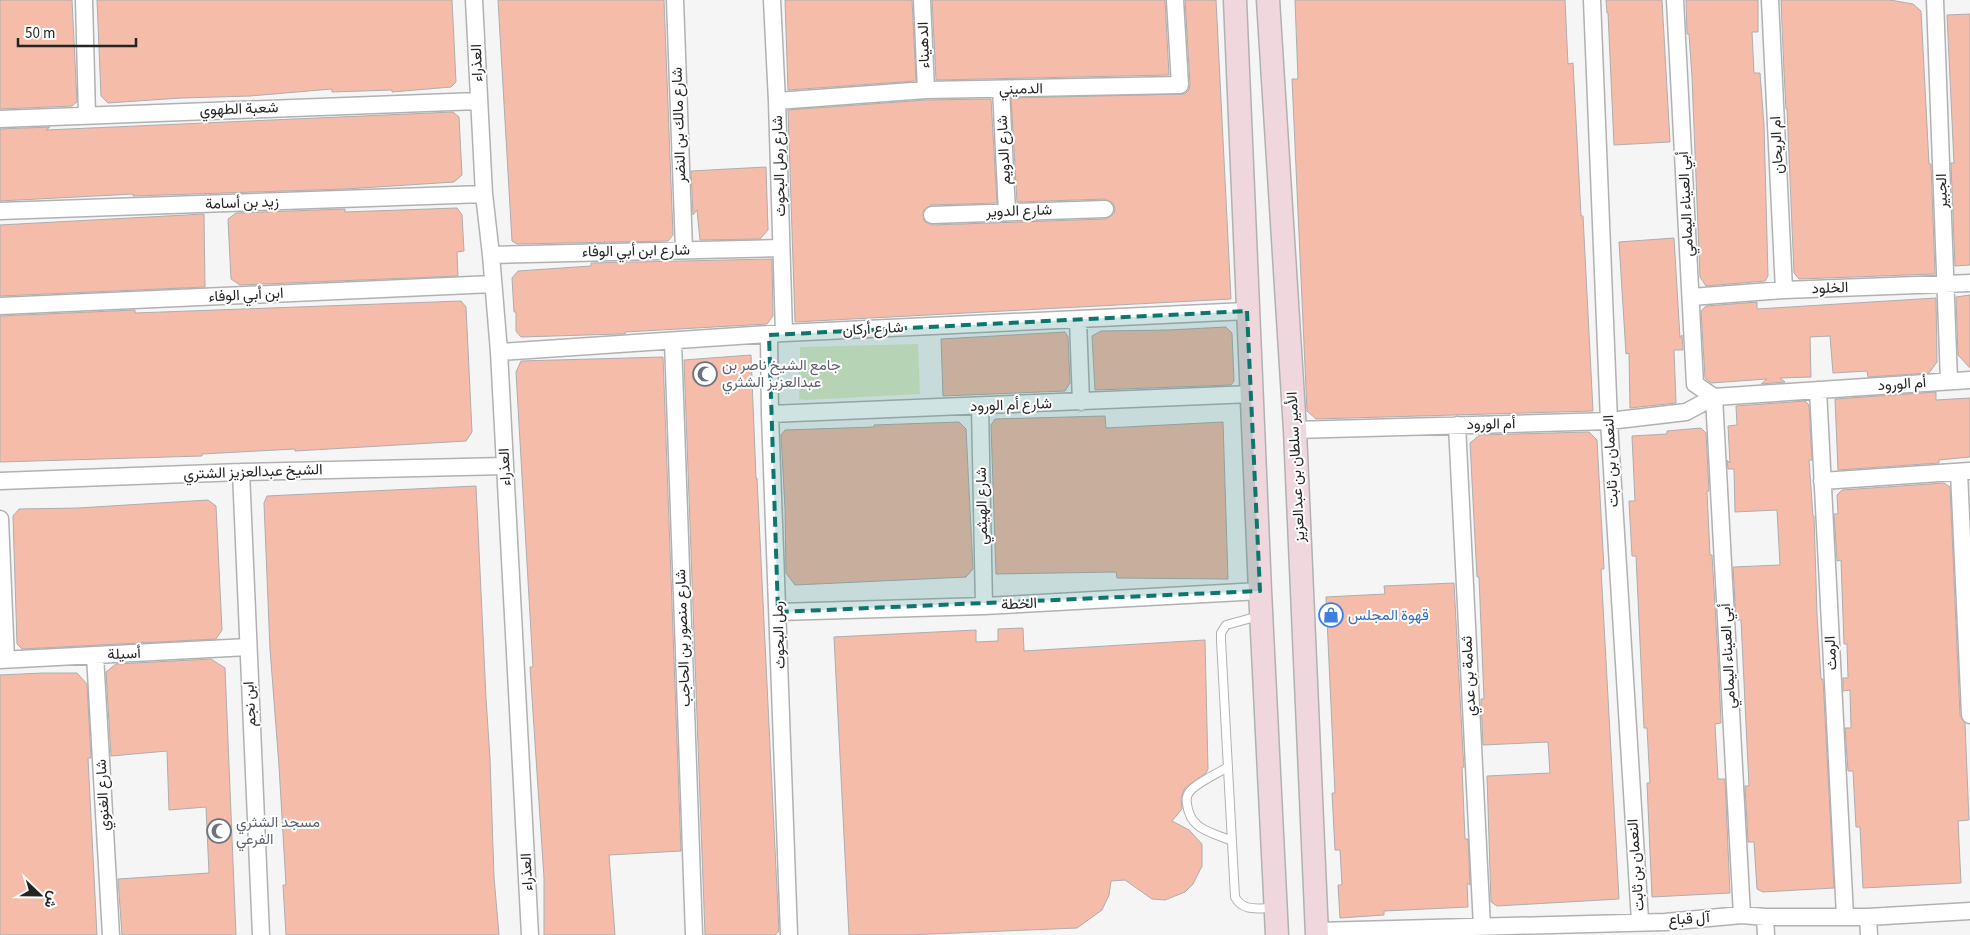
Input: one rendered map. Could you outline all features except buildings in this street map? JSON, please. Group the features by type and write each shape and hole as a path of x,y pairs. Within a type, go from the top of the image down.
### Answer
{"street":[{"path":"84,0 87,115"},
{"name":"العذراء","path":"474,0 484,194 492,255 499,352 530,935"},
{"name":"شارع مالك بن النضر","path":"675,0 684,250"},
{"name":"شارع رمل البحوث","path":"772,0 782,248 777,334"},
{"name":"الدهيناء","path":"922,0 926,90"},
{"name":"الدميني","path":"777,100 926,90 1180,84 1175,0"},
{"path":"1235,0 1261,615 1277,935"},
{"name":"الأمير سلطان بن عبدالعزيز","path":"1268,0 1295,430 1317,933"},
{"name":"النعمان بن ثابت","path":"1592,0 1609,421 1640,921"},
{"name":"أبي العيناء اليمامي","path":"1675,0 1695,384 1714,397 1742,915"},
{"name":"ام الريحان","path":"1770,0 1784,290"},
{"name":"الجبير","path":"1935,0 1949,381"},
{"name":"شارع الدويم","path":"1001,89 1006,212"},
{"name":"شعبة الطهوي","path":"0,119 478,101"},
{"name":"زيد بن أسامة","path":"0,211 484,194"},
{"name":"شارع الدوير","path":"932,215 1105,209"},
{"name":"شارع ابن أبي الوفاء","path":"492,255 782,248"},
{"name":"الخلود","path":"1691,297 1784,290 1970,283"},
{"name":"ابن أبي الوفاء","path":"0,306 493,284"},
{"name":"شارع أركان","path":"499,352 777,334 1248,311"},
{"path":"1078,320 1081,402"},
{"name":"رمل البحوث","path":"777,334 770,414 789,935"},
{"name":"شارع منصور بن الحاجب","path":"673,342 694,935"},
{"name":"أم الورود","path":"1295,430 1609,421 1686,412 1714,397 1970,380"},
{"name":"الرمث","path":"1818,390 1844,916"},
{"name":"شارع أم الورود","path":"770,414 1252,394"},
{"name":"شارع الهيثمي","path":"980,406 984,606"},
{"name":"ثمامة بن عدي","path":"1457,425 1491,930"},
{"name":"الشيخ عبدالعزيز الشتري","path":"0,481 240,472 505,466"},
{"path":"1822,481 1964,471 1970,715"},
{"name":"ابن نجم","path":"240,472 261,935"},
{"path":"0,519 3,660"},
{"name":"الخطة","path":"778,612 984,606 1260,591"},
{"name":"أسيلة","path":"3,660 248,648"},
{"name":"شارع الغنوي","path":"95,655 111,935"},
{"name":"آل قباع","path":"1317,933 1491,930 1640,921 1665,928 1742,915 1766,917 1868,916 1970,910"},
{"path":"1868,916 1869,935"},
{"path":"1766,917 1766,935"}],"lane":[{"path":"1261,615 1226,625 1221,633 1235,897 1238,903 1246,908 1275,908"},
{"path":"1228,767 1191,789 1186,801 1188,814 1192,822 1199,827 1232,841"}],"highlighted area":[{"path":"1247,311 1260,591 778,612 769,335"}],"green space":[{"path":"918,344 920,394 799,399 800,347"}],"place":[{"name":"جامع الشيخ ناصر بن عبدالعزيز الشثري","path":"705,374"},
{"name":"قهوة المجلس","path":"1331,615"},
{"name":"مسجد الشثري الفرعي","path":"219,831"}]}
